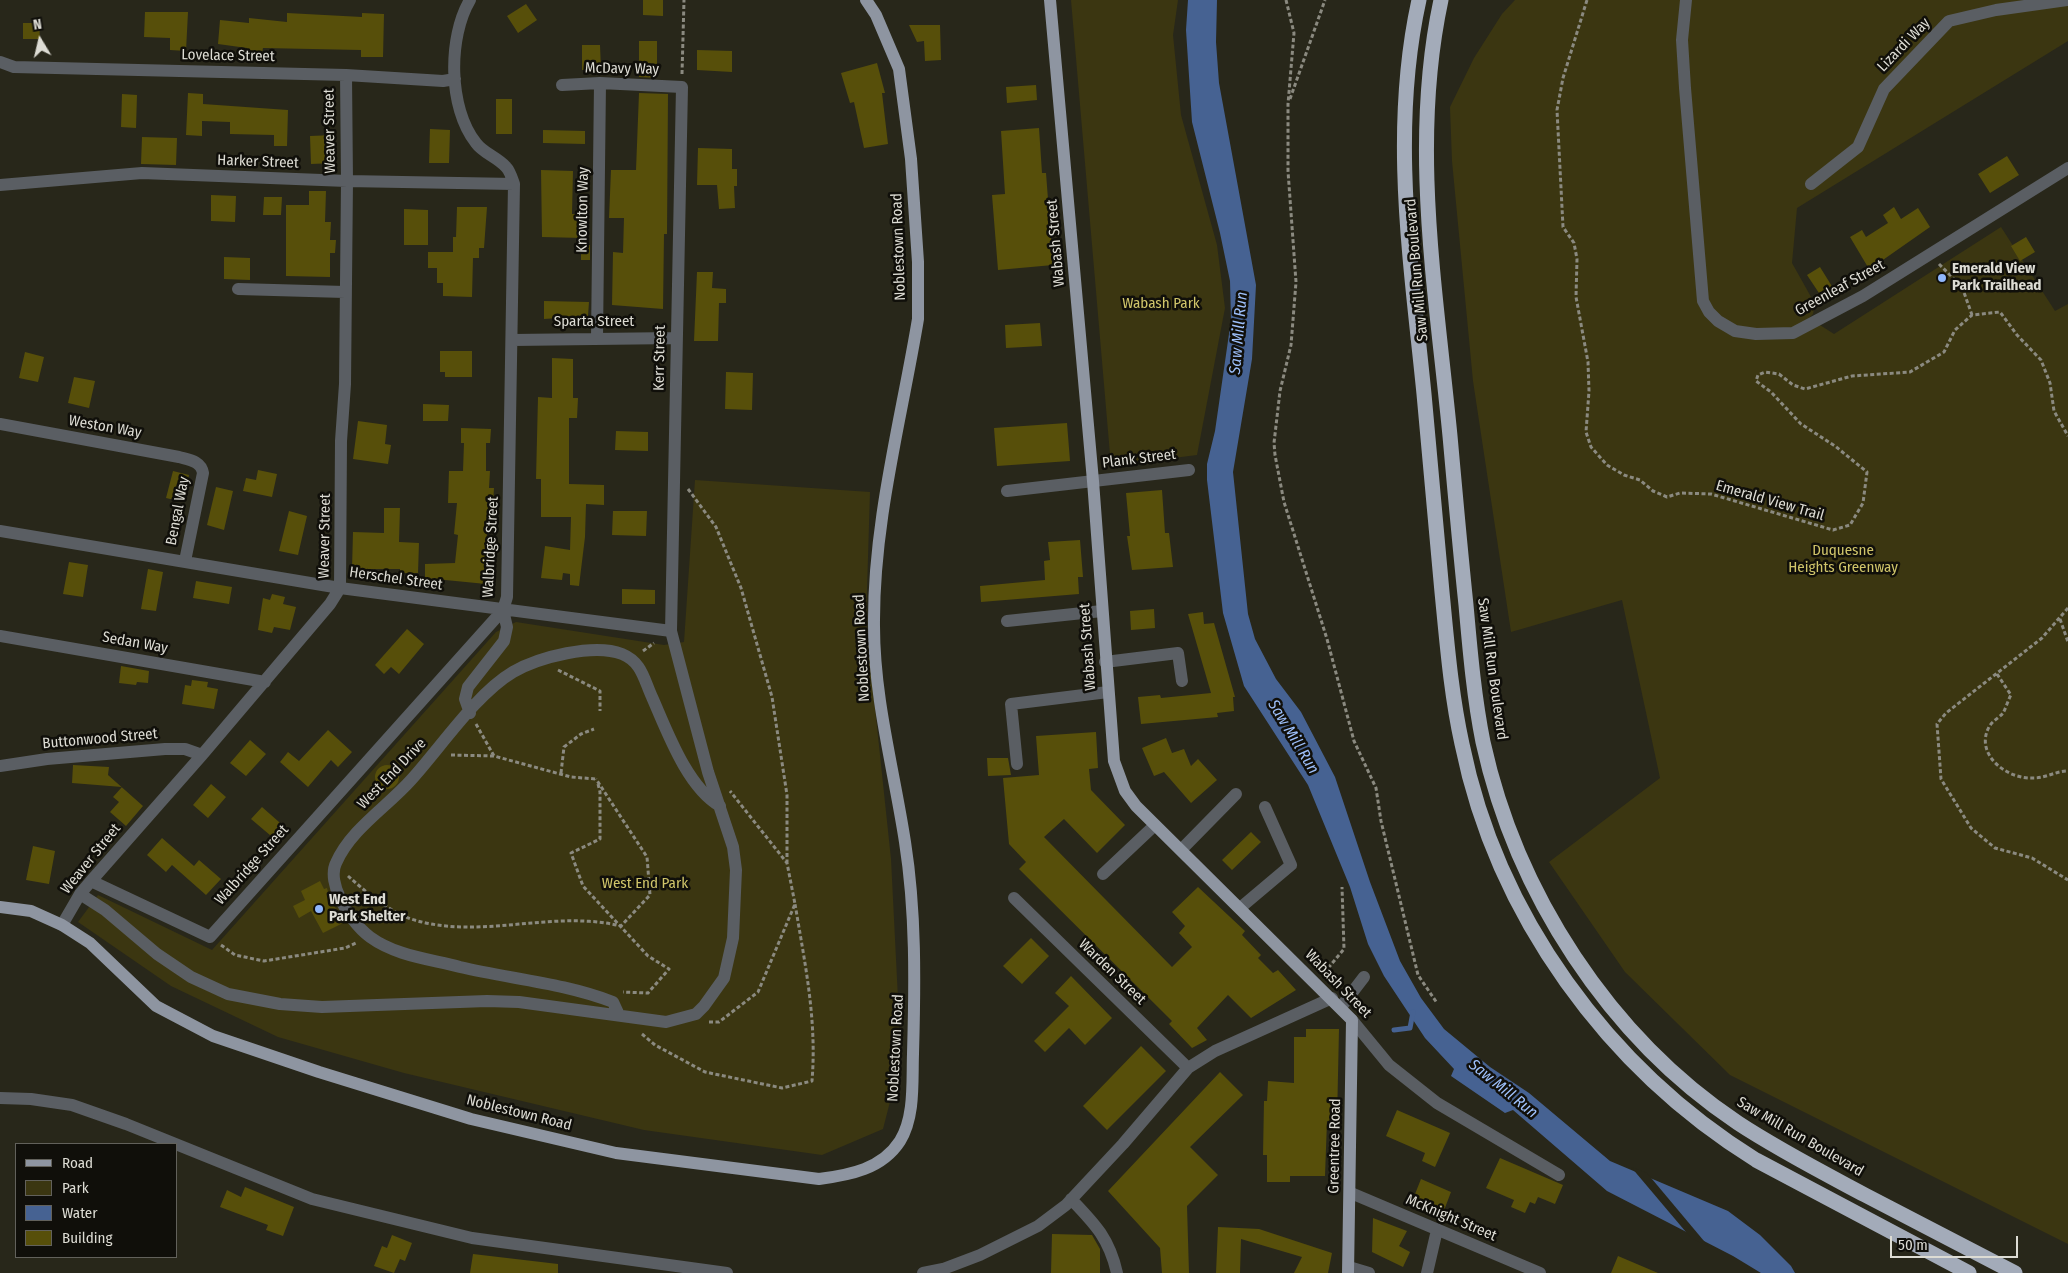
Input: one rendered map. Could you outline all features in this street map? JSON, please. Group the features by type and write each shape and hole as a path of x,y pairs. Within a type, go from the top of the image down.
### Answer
{"highway":[{"name":"Saw Mill Run Boulevard","path":"1419,0 1407,70 1404,116 1403,161 1411,265 1454,702 1472,786 1501,867 1537,938 1559,971 1607,1034 1664,1093 1724,1140 1756,1160 1968,1273"},
{"name":"Saw Mill Run Boulevard","path":"1441,0 1428,72 1425,116 1428,214 1476,698 1492,780 1521,858 1551,918 1576,959 1624,1020 1678,1076 1736,1122 1801,1161 2015,1273"}],"main road":[{"name":"Noblestown Road","path":"0,907 31,911 62,926 90,943 156,1006 213,1036 319,1072 480,1121 616,1153 820,1178 843,1176 864,1171 877,1163 900,1142 908,1125 911,1097 915,995 914,920 905,843 876,680 875,578 881,524 913,348 919,290 911,159 899,69 876,16 866,0"},
{"name":"Wabash Street","path":"1050,0 1092,481 1114,761 1120,780 1136,806 1332,998 1352,1020"},
{"name":"Greentree Road","path":"1349,1270 1352,1020"}],"street":[{"path":"470,0 462,13 456,33 454,57 455,79 466,127 476,144 507,167 514,184"},
{"name":"Greenleaf Street","path":"1686,0 1682,40 1703,301 1709,312 1718,321 1735,331 1756,334 1792,333 1863,296 2068,168"},
{"name":"Lizardi Way","path":"1811,184 1858,147 1884,89 1949,21 1996,10 2067,0"},
{"name":"Lovelace Street","path":"0,62 24,68 346,75 443,81 455,79"},
{"name":"Weaver Street","path":"62,926 80,894 265,682 330,604 340,588 341,448 345,384 348,182 346,75"},
{"name":"McDavy Way","path":"562,86 600,83 682,87"},
{"name":"Knowlton Way","path":"597,338 600,83"},
{"name":"Kerr Street","path":"671,631 682,87"},
{"name":"Harker Street","path":"0,185 142,173 348,182 514,184"},
{"name":"Walbridge Street","path":"210,937 503,610 507,597 513,340 514,184"},
{"path":"238,289 345,292"},
{"name":"Sparta Street","path":"513,340 676,338"},
{"name":"Weston Way","path":"0,424 179,457 197,463 202,467"},
{"name":"Bengal Way","path":"185,561 202,483 202,467"},
{"name":"Plank Street","path":"1007,491 1189,470"},
{"name":"Herschel Street","path":"0,531 340,588 671,631"},
{"path":"470,713 465,699 468,687 504,642 507,627 503,610"},
{"path":"1007,621 1102,611"},
{"path":"80,894 105,910 174,966 202,983 228,994 298,1006 487,1001 547,1004 666,1022 696,1014 724,978 733,938 736,870 733,846 708,772 671,631"},
{"name":"Sedan Way","path":"0,636 265,682"},
{"name":"West End Drive","path":"335,865 364,825 410,782 489,689 514,671 568,653 600,649 621,654 632,660"},
{"path":"1105,662 1178,653 1182,682"},
{"path":"632,660 642,672 651,695 688,771 708,798 720,806"},
{"path":"1017,764 1011,704 1108,692"},
{"name":"Buttonwood Street","path":"0,766 47,759 165,749 186,749 202,755"},
{"path":"1181,850 1236,794"},
{"path":"1240,908 1291,865 1265,807"},
{"path":"1103,874 1155,825"},
{"path":"335,865 334,881 340,898 356,923 371,938 426,960 584,991 613,1002 619,1015"},
{"path":"91,881 210,937"},
{"name":"Warden Street","path":"1014,898 1188,1068"},
{"path":"1341,1007 1364,977"},
{"path":"923,1273 943,1269 1009,1241 1038,1226 1071,1200 1124,1144 1188,1068 1215,1051 1332,998"},
{"name":"Wabash Street","path":"1352,1020 1389,1065 1437,1103 1559,1175"},
{"path":"0,1098 31,1099 72,1106 126,1124 173,1143"},
{"path":"178,1145 312,1199 462,1236 727,1273"},
{"name":"McKnight Street","path":"1351,1193 1540,1273"},
{"path":"1071,1200 1099,1228 1109,1243 1117,1273"},
{"path":"1427,1273 1437,1230"},
{"path":"1349,1270 1370,1273"}],"path":[{"path":"682,87 684,0"},
{"path":"1286,0 1294,33 1288,104 1288,170 1296,282 1290,345 1280,391 1274,443 1275,455 1284,502 1327,639 1354,741 1376,788 1380,821 1418,975 1438,1003"},
{"path":"1288,104 1325,0"},
{"name":"Emerald View Trail","path":"1587,0 1565,68 1557,110 1558,149 1562,174 1560,204 1562,227 1574,243 1577,259 1576,297 1588,362 1589,391 1586,432 1591,447 1607,465 1624,475 1640,480 1653,491 1667,497 1680,493 1711,494 1832,530 1850,525 1863,503 1867,472 1835,446 1801,424 1771,392 1756,381 1758,375 1765,372 1779,374 1793,385 1805,389 1852,376 1910,372 1944,352 1956,330 1972,315"},
{"path":"1929,255 1962,287 1972,315 2000,312 2041,360 2050,384 2054,411 2068,436"},
{"path":"641,1033 655,1045 705,1072 782,1088 812,1081 815,1047 810,990 788,863 787,795 772,697 741,588 716,527 674,470"},
{"path":"2068,608 2042,638 1946,713 1937,724 1941,780 1972,828 1995,848 2032,858 2068,880"},
{"path":"2060,619 2068,642"},
{"path":"632,660 671,631"},
{"path":"546,660 558,670 600,691 600,711"},
{"path":"1997,674 2010,695 2004,712 1989,727 1986,742 1989,756 1999,766 2014,775 2033,779 2068,771"},
{"path":"470,713 494,756"},
{"path":"562,774 564,747 581,734 594,729"},
{"path":"433,755 494,756 562,774 596,778"},
{"path":"596,778 647,857 650,895 621,926"},
{"path":"596,778 600,792 600,839 571,853 583,886 648,956 669,970 648,993 621,992"},
{"path":"728,788 788,863"},
{"path":"335,865 371,896 410,918 457,927 603,921 621,926"},
{"path":"1316,983 1344,949 1340,902 1342,887"},
{"path":"682,1019 719,1022 758,992 795,904"},
{"path":"210,937 235,956 264,961 345,948 371,938"}],"green space":[{"name":"Wabash Park","path":"1071,0 1178,0 1173,35 1181,115 1217,245 1225,308 1197,455 1111,466"},
{"name":"Duquesne Heights Greenway","path":"1515,0 2068,0 2068,41 1797,208 1792,263 1815,304 1813,314 1809,318 1834,334 2001,227 2055,311 2068,304 2068,1244 1730,1075 1625,972 1549,862 1660,778 1622,600 1511,632 1473,381 1452,161 1450,107 1474,58 1502,14"},
{"name":"West End Park","path":"695,480 870,492 866,623 891,859 901,1059 883,1129 822,1155 644,1130 404,1073 278,1037 171,986 78,922 98,895 212,950 496,632 516,622 664,645 684,642"}],"water":[{"name":"Saw Mill Run","path":"1188,0 1217,0 1216,42 1219,83 1256,285 1252,359 1233,472 1248,614 1255,639 1276,679 1301,712 1335,777 1370,882 1400,961 1421,998 1444,1029 1490,1067 1529,1093 1610,1161 1728,1211 1760,1235 1791,1266 1795,1273 1761,1273 1733,1256 1607,1191 1513,1110 1505,1113 1451,1076 1454,1069 1425,1038 1384,976 1368,944 1350,887 1308,785 1244,686 1223,613 1207,480 1207,464 1215,431 1231,320 1230,281 1192,122 1186,30"}],"pier":[{"path":"1631,1167 1647,1173 1709,1247 1691,1238"}],"building":[{"path":"643,0 663,0 663,16 643,15"},
{"path":"526,4 537,20 518,33 507,16"},
{"path":"145,12 188,12 186,51 170,50 170,38 144,37"},
{"path":"287,13 362,17 362,13 384,14 383,57 361,57 361,50 263,48 262,53 246,52 247,48 218,44 220,20 249,23 249,18 287,22"},
{"path":"23,23 39,23 40,39 23,39"},
{"path":"909,25 940,25 941,60 925,61 924,41 917,42"},
{"path":"639,41 657,41 657,78 639,77"},
{"path":"582,45 600,45 601,70 582,70"},
{"path":"697,50 732,51 732,72 697,70"},
{"path":"877,63 885,93 882,93 888,144 864,148 854,102 850,103 841,73"},
{"path":"1036,85 1037,100 1007,103 1006,87"},
{"path":"188,93 203,94 203,104 288,110 287,146 274,146 274,135 230,134 230,122 202,121 202,136 186,135"},
{"path":"639,93 668,94 667,234 664,234 663,309 612,305 613,252 623,253 624,218 609,218 611,170 636,170"},
{"path":"122,94 137,95 136,128 121,127"},
{"path":"496,99 512,99 512,134 496,134"},
{"path":"1039,128 1042,173 1046,173 1053,265 998,270 992,195 1005,194 1001,131"},
{"path":"430,129 450,130 449,163 429,163"},
{"path":"543,130 585,131 585,144 543,143"},
{"path":"334,135 335,163 311,164 310,136"},
{"path":"142,137 177,138 176,165 141,164"},
{"path":"698,148 732,149 732,169 737,169 737,186 734,186 735,208 719,209 717,185 697,185"},
{"path":"2007,156 2019,175 1990,193 1978,174"},
{"path":"541,170 573,171 572,214 584,214 583,238 542,237"},
{"path":"309,191 326,191 325,222 331,222 330,240 336,240 335,253 330,253 330,277 286,276 286,205 309,205"},
{"path":"211,195 236,196 235,222 211,221"},
{"path":"264,197 282,197 281,215 263,215"},
{"path":"457,207 487,207 484,248 479,248 479,258 473,258 472,297 443,296 443,283 437,283 437,268 428,268 428,252 453,252 453,237 456,237"},
{"path":"1894,207 1901,219 1918,208 1930,227 1880,262 1883,267 1872,274 1850,237 1862,230 1866,237 1888,223 1883,215"},
{"path":"404,209 428,210 428,245 404,245"},
{"path":"2026,237 2035,252 2020,261 2011,246"},
{"path":"581,245 590,245 590,260 581,260"},
{"path":"224,257 250,258 250,280 224,279"},
{"path":"1820,267 1833,288 1821,296 1807,275"},
{"path":"697,272 713,272 712,288 726,289 726,303 719,303 718,341 694,341"},
{"path":"544,301 589,302 588,316 544,319"},
{"path":"1040,323 1042,346 1006,348 1005,325"},
{"path":"440,351 472,351 472,377 445,377 445,372 440,372"},
{"path":"25,352 44,357 38,382 19,378"},
{"path":"552,358 573,359 573,398 578,398 577,418 569,418 569,484 604,485 604,505 586,504 585,537 579,586 570,585 570,574 563,573 562,580 541,578 545,546 570,550 571,517 541,517 541,479 536,479 538,397 552,398"},
{"path":"726,372 753,373 752,410 725,409"},
{"path":"74,377 95,381 89,408 68,403"},
{"path":"423,404 449,405 448,421 423,421"},
{"path":"358,421 387,425 385,444 391,445 388,464 353,459"},
{"path":"1067,423 1070,461 997,466 994,428"},
{"path":"461,428 491,429 490,443 486,443 486,471 490,471 489,488 494,488 493,504 490,504 486,543 491,544 486,584 425,578 425,564 455,563 458,535 454,534 457,503 448,503 449,471 463,471 464,443 461,443"},
{"path":"616,431 648,432 648,451 615,450"},
{"path":"258,470 277,474 272,497 243,491 246,478 256,480"},
{"path":"173,471 189,475 183,502 166,498"},
{"path":"216,487 233,491 224,530 207,525"},
{"path":"1162,490 1165,533 1169,533 1173,567 1132,570 1127,536 1130,536 1126,493"},
{"path":"384,508 400,508 399,542 419,543 418,573 400,573 400,569 352,569 353,532 384,533"},
{"path":"289,511 307,516 298,555 279,551"},
{"path":"613,511 647,511 646,536 612,535"},
{"path":"1080,540 1083,577 1078,577 1079,594 981,602 980,586 1045,580 1044,561 1050,560 1048,542"},
{"path":"69,562 88,565 83,597 63,594"},
{"path":"148,569 163,572 156,611 141,609"},
{"path":"196,581 232,587 229,604 193,598"},
{"path":"622,589 655,590 655,604 622,604"},
{"path":"272,594 285,597 283,604 296,607 290,630 274,627 272,633 258,630 263,598 270,600"},
{"path":"1154,609 1155,628 1131,630 1130,611"},
{"path":"1203,612 1204,624 1214,623 1235,697 1233,697 1234,711 1217,713 1218,717 1141,724 1138,697 1160,695 1161,698 1211,693 1188,614"},
{"path":"407,629 424,644 399,674 391,667 384,674 375,665"},
{"path":"121,666 149,671 148,683 137,682 136,685 119,683"},
{"path":"192,680 208,682 207,687 218,689 214,709 182,704 185,685 191,686"},
{"path":"328,730 352,752 338,767 331,760 308,787 280,762 288,752 299,761"},
{"path":"1096,732 1098,768 1089,769 1091,790 1125,825 1097,853 1064,819 1044,837 1172,967 1192,947 1179,933 1185,926 1172,912 1198,887 1245,931 1242,935 1261,955 1258,958 1273,973 1278,970 1296,990 1251,1018 1228,995 1197,1028 1207,1040 1192,1048 1169,1024 1172,1021 1019,869 1026,862 1009,844 1003,778 1039,775 1036,736"},
{"path":"1166,738 1172,753 1184,749 1191,766 1198,759 1217,780 1191,803 1164,772 1154,776 1142,748"},
{"path":"250,740 266,754 246,776 230,763"},
{"path":"987,758 1008,758 1011,775 988,776"},
{"path":"73,765 109,767 108,775 122,787 72,783"},
{"path":"387,765 396,768 399,777 396,786 387,789 378,786 375,777 378,768"},
{"path":"211,784 226,797 208,818 193,805"},
{"path":"122,787 143,806 126,826 110,812 119,802 113,797"},
{"path":"262,807 287,829 277,841 251,819"},
{"path":"1251,832 1261,842 1232,870 1222,860"},
{"path":"162,838 194,866 199,860 221,879 206,895 172,865 166,872 147,855"},
{"path":"33,846 55,851 49,884 26,880"},
{"name":"West End Park Shelter","path":"320,881 324,889 327,888 330,900 345,922 323,933 311,911 299,918 293,906 305,900 301,891"},
{"path":"1031,938 1049,956 1022,984 1003,966"},
{"path":"1071,976 1112,1018 1085,1045 1069,1028 1045,1052 1034,1041 1069,1006 1055,993"},
{"path":"1306,1029 1339,1029 1337,1121 1327,1121 1325,1176 1290,1176 1290,1182 1267,1182 1267,1155 1263,1155 1264,1101 1267,1101 1268,1081 1294,1083 1294,1037 1306,1037"},
{"path":"1141,1046 1166,1071 1107,1130 1083,1106"},
{"path":"1220,1072 1243,1095 1190,1147 1218,1175 1187,1206 1189,1273 1162,1273 1160,1248 1108,1191"},
{"path":"1397,1110 1450,1133 1435,1167 1422,1161 1425,1153 1386,1136"},
{"path":"1500,1158 1563,1185 1555,1204 1538,1197 1535,1204 1530,1202 1525,1213 1511,1207 1514,1200 1486,1188"},
{"path":"1421,1179 1451,1192 1443,1213 1413,1199"},
{"path":"245,1187 294,1207 283,1236 266,1230 268,1225 220,1207 227,1190 241,1197"},
{"path":"1373,1218 1407,1231 1399,1246 1410,1252 1403,1267 1372,1252"},
{"path":"1218,1227 1259,1229 1332,1253 1328,1273 1294,1273 1302,1257 1241,1239 1240,1273 1216,1273"},
{"path":"1052,1234 1092,1235 1100,1249 1100,1273 1051,1273"},
{"path":"392,1235 412,1243 405,1261 400,1259 394,1273 374,1266 382,1246 387,1248"},
{"path":"473,1254 558,1264 558,1273 470,1273"},
{"path":"1618,1256 1658,1273 1611,1273"}],"waterway":[{"path":"1394,1030 1410,1028 1413,1012"}],"place":[{"name":"Emerald View Park Trailhead","path":"1942,278"},
{"name":"West End Park Shelter","path":"319,909"}]}
